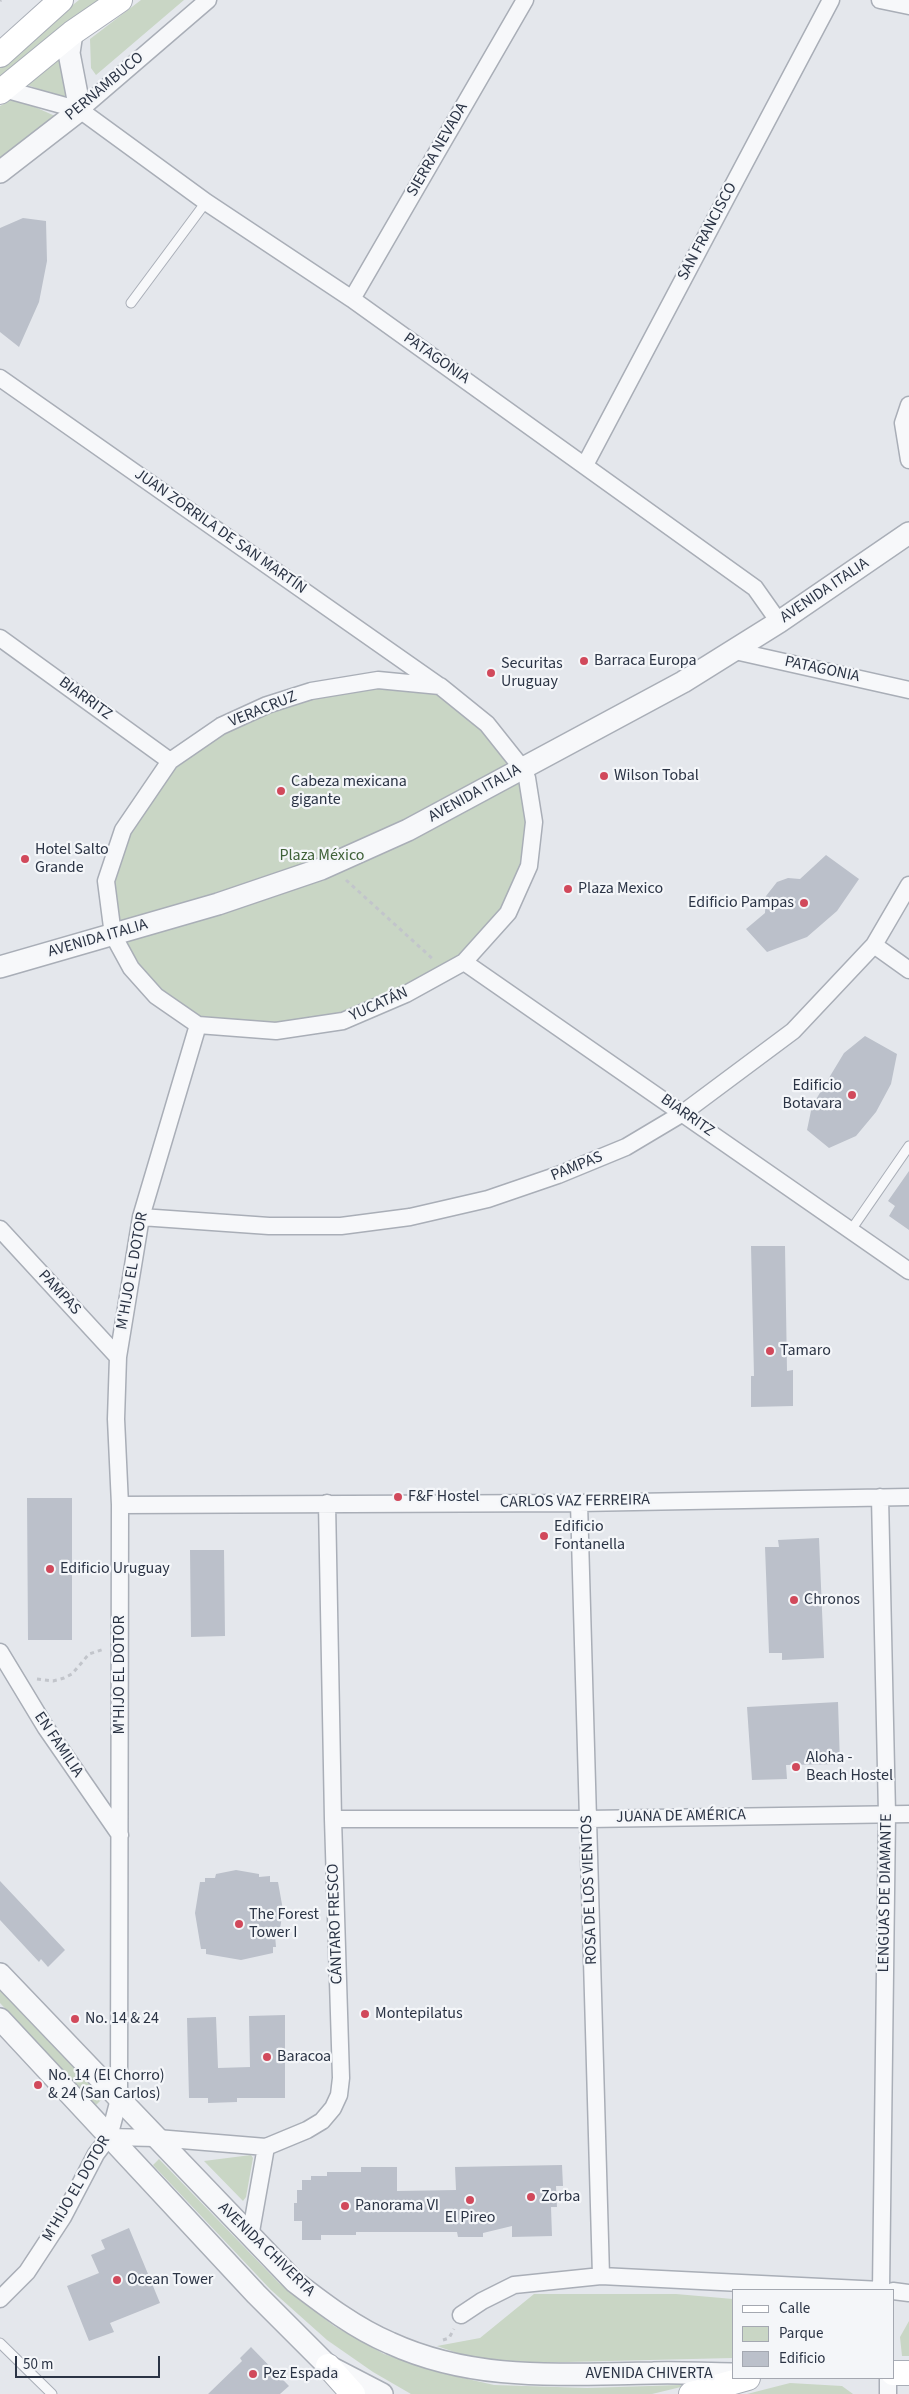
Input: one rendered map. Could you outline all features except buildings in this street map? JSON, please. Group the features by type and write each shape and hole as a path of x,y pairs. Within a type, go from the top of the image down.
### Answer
{"main road":[{"path":"0,55 62,0"},
{"path":"2,91 72,32 120,0"},
{"path":"328,2366 353,2394"},
{"path":"894,2373 909,2373"},
{"path":"691,2394 744,2379"}],"street":[{"name":"PERNAMBUCO","path":"0,172 80,110 208,0"},
{"name":"SIERRA NEVADA","path":"352,299 525,0"},
{"name":"SAN FRANCISCO","path":"584,465 831,0"},
{"path":"880,0 909,6"},
{"path":"72,32 69,53 80,110"},
{"name":"PATAGONIA","path":"2,91 80,110 206,202 352,299 755,588 778,622"},
{"name":"JUAN ZORRILA DE SAN MARTÍN","path":"0,378 440,686"},
{"path":"909,405 903,422 909,460"},
{"name":"AVENIDA ITALIA","path":"0,966 218,904 321,869 408,830 683,682 735,651 909,533"},
{"name":"BIARRITZ","path":"0,638 170,761"},
{"name":"PATAGONIA","path":"735,651 909,690"},
{"name":"VERACRUZ","path":"113,935 106,880 123,830 170,761 221,726 268,706 311,691 378,680 440,686"},
{"path":"440,686 487,724 522,768"},
{"name":"YUCATÁN","path":"198,1025 276,1031 344,1021 406,994 464,962 508,913 529,866 534,822 527,778 522,768"},
{"name":"PAMPAS","path":"141,1217 278,1226 341,1226 410,1217 488,1199 558,1175 626,1147 683,1113 794,1031 874,945 909,885"},
{"path":"113,935 131,968 156,996 198,1025"},
{"path":"874,945 909,970"},
{"name":"BIARRITZ","path":"464,962 909,1271"},
{"name":"M'HIJO EL DOTOR","path":"0,2299 32,2264 63,2217 96,2154 109,2137 119,2099 120,1505 116,1419 118,1357 141,1217 198,1025"},
{"name":"PAMPAS","path":"0,1229 118,1357"},
{"name":"LENGUAS DE DIAMANTE","path":"880,1497 887,1814 881,2289"},
{"name":"CARLOS VAZ FERREIRA","path":"120,1505 579,1503 909,1497"},
{"name":"CÁNTARO FRESCO","path":"109,2137 156,2138 266,2147 307,2130 322,2121 333,2108 339,2095 341,2078 333,1820 327,1503"},
{"name":"ROSA DE LOS VIENTOS","path":"579,1503 601,2276"},
{"name":"EN FAMILIA","path":"0,1652 46,1728 120,1835"},
{"name":"JUANA DE AMÉRICA","path":"333,1820 588,1819 909,1814"},
{"name":"AVENIDA CHIVERTA","path":"0,1974 250,2237 295,2282 344,2319 390,2343 440,2361 504,2374 732,2374"},
{"path":"0,2019 256,2294 328,2366 382,2394"},
{"path":"250,2237 266,2147"},
{"path":"461,2315 482,2301 514,2285 601,2276 861,2289"},
{"path":"894,2291 909,2293"},
{"path":"888,2379 888,2394"}],"lane":[{"path":"131,303 206,202"},
{"path":"851,1230 909,1146"},
{"path":"0,2343 52,2394"}],"path":[{"path":"344,877 447,971"},
{"path":"16,1679 25,1674 41,1680 64,1678 72,1674 90,1654 120,1644"}],"green space":[{"path":"79,0 101,0 0,79 0,63"},
{"path":"141,0 184,0 96,75 91,68 90,39"},
{"path":"59,58 68,100 25,84"},
{"path":"15,98 55,116 0,160 0,106"},
{"name":"Plaza México","path":"378,680 440,686 522,768 534,822 508,913 464,962 343,1021 198,1025 131,968 106,881 123,830 170,761 267,705"},
{"path":"0,1989 103,2098 96,2105 0,2003"},
{"path":"251,2155 253,2158 246,2197 243,2201 204,2161"},
{"path":"159,2159 279,2283 334,2326 384,2354 437,2372 494,2385 587,2388 681,2385 681,2387 652,2394 411,2394 373,2372 327,2340 271,2290 153,2165"},
{"path":"534,2294 676,2294 732,2299 732,2358 526,2363 466,2356 437,2346 480,2338"},
{"path":"909,2321 909,2356 902,2356 900,2337"},
{"path":"790,2383 842,2386 853,2394 747,2394"}],"place":[{"name":"Barraca Europa","path":"584,661"},
{"name":"Securitas Uruguay","path":"491,673"},
{"name":"Wilson Tobal","path":"604,776"},
{"name":"Cabeza mexicana gigante","path":"281,791"},
{"name":"Hotel Salto Grande","path":"25,859"},
{"name":"Plaza Mexico","path":"568,889"},
{"name":"Edificio Pampas","path":"804,903"},
{"name":"Edificio Botavara","path":"852,1095"},
{"name":"Tamaro","path":"770,1351"},
{"name":"F&F Hostel","path":"398,1497"},
{"name":"Edificio Fontanella","path":"544,1536"},
{"name":"Edificio Uruguay","path":"50,1569"},
{"name":"Chronos","path":"794,1600"},
{"name":"Aloha - Beach Hostel","path":"796,1767"},
{"name":"The Forest Tower I","path":"239,1924"},
{"name":"Montepilatus","path":"365,2014"},
{"name":"No. 14 & 24","path":"75,2019"},
{"name":"Baracoa","path":"267,2057"},
{"name":"No. 14 (El Chorro) & 24 (San Carlos)","path":"38,2085"},
{"name":"Zorba","path":"531,2197"},
{"name":"El Pireo","path":"470,2200"},
{"name":"Panorama VI","path":"345,2206"},
{"name":"Ocean Tower","path":"117,2280"},
{"name":"Pez Espada","path":"253,2374"}]}
